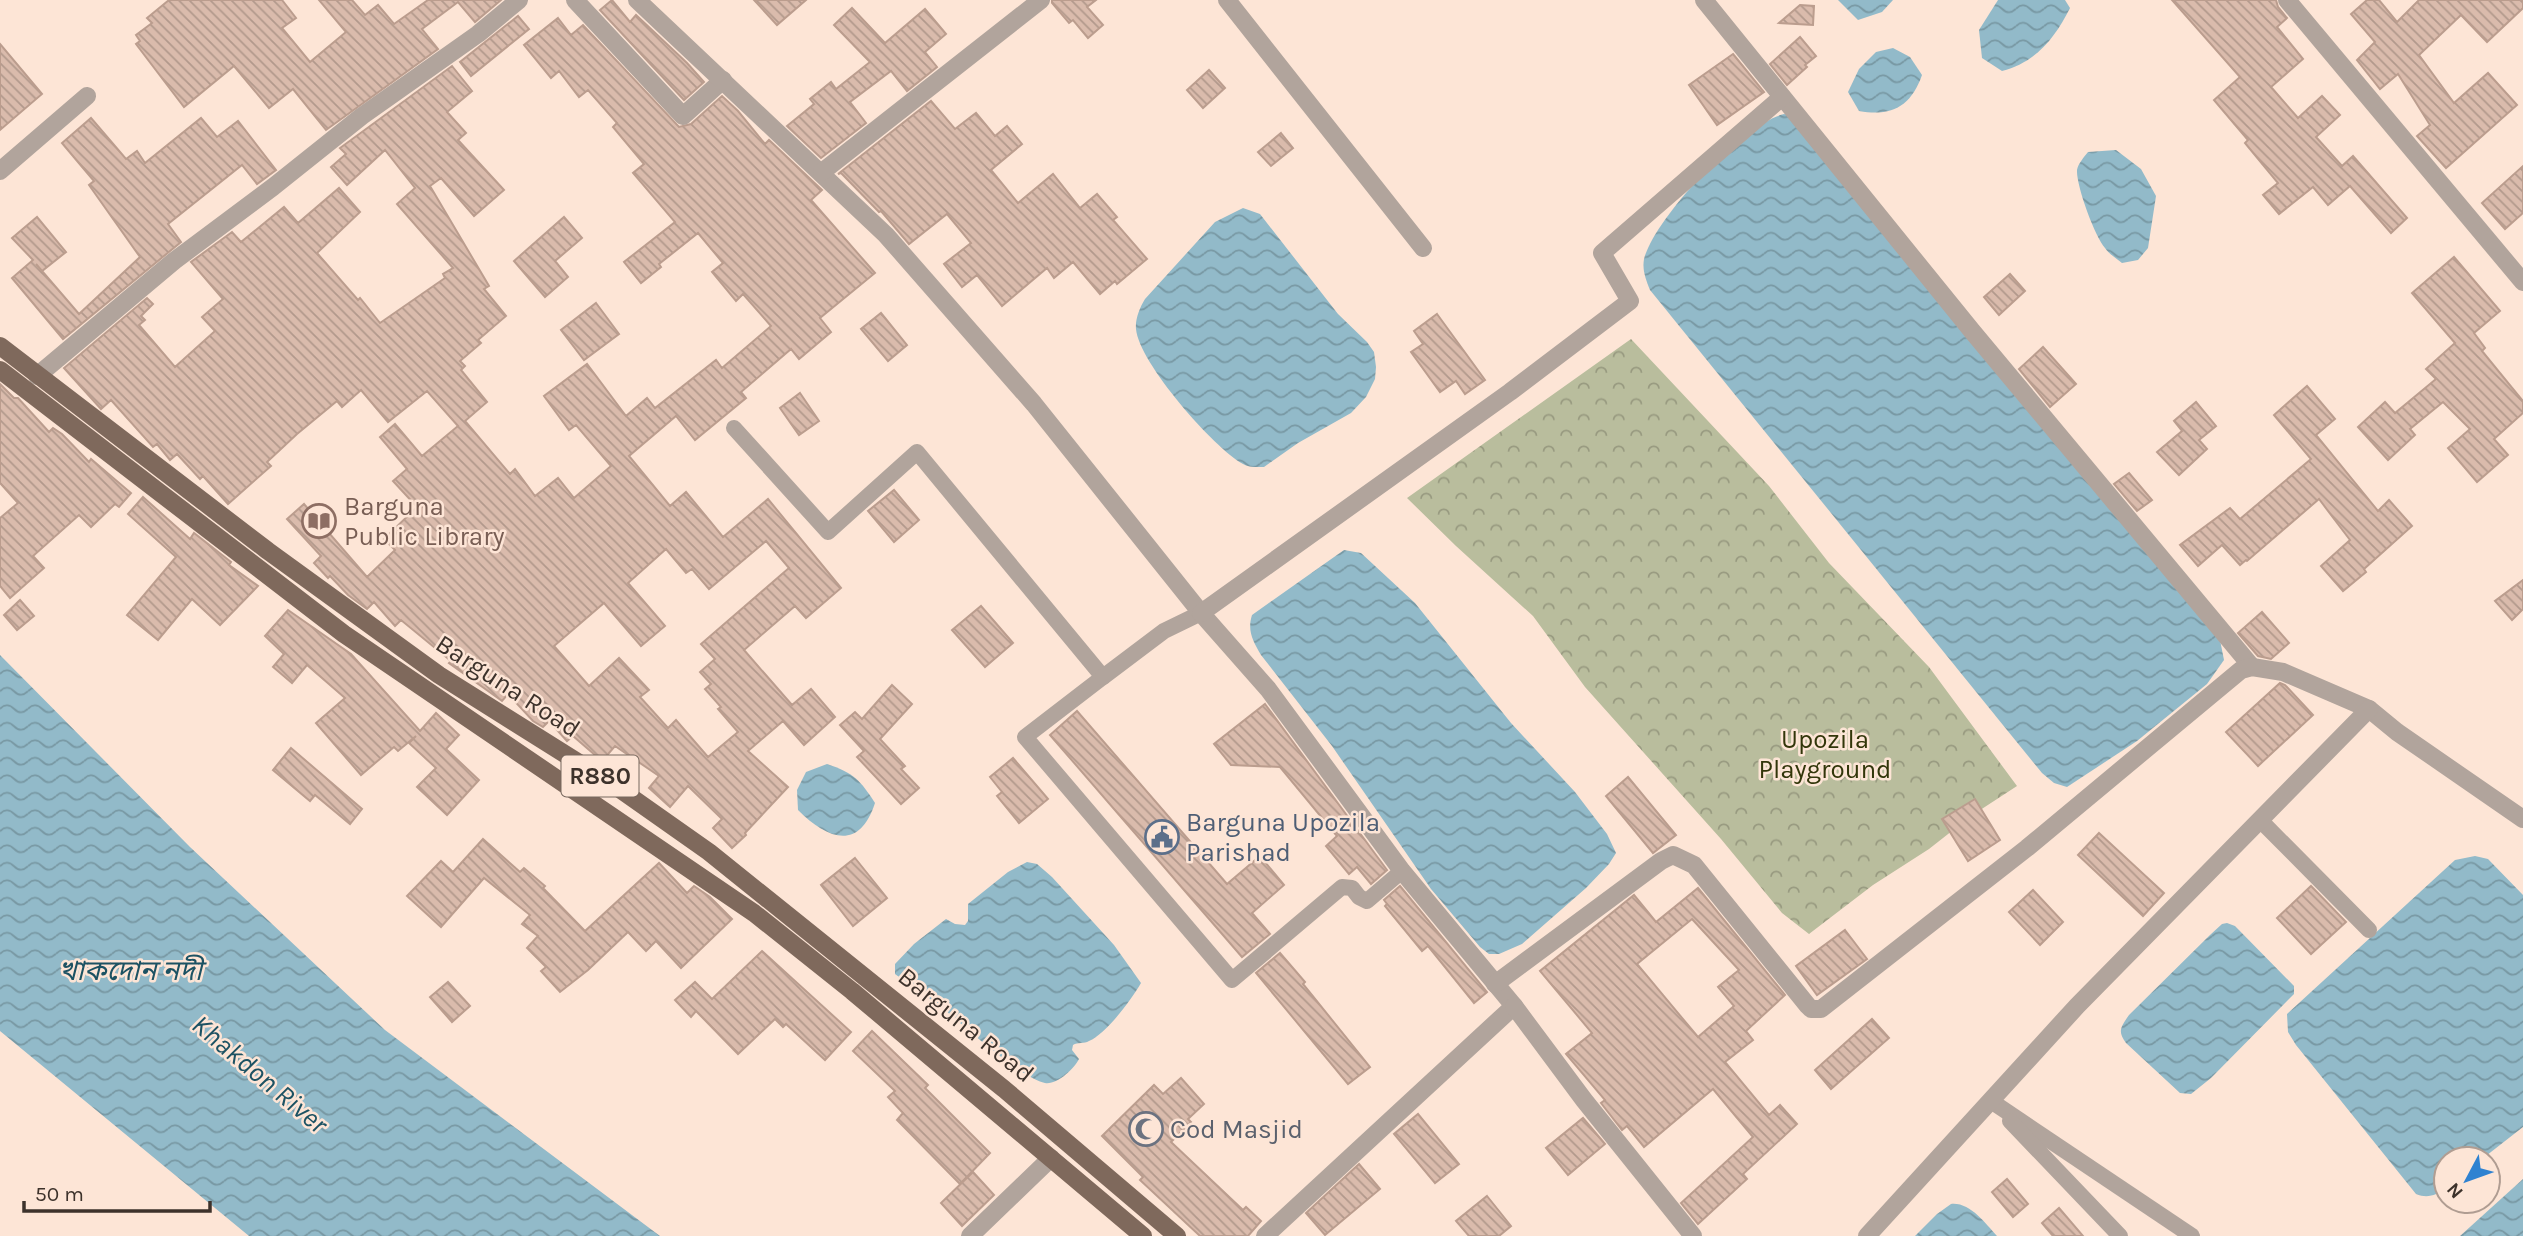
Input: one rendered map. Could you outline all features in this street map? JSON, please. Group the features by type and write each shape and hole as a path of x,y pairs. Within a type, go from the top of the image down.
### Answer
{"main road":[{"name":"Barguna Road","path":"0,346 268,551 439,675 611,783 709,852 1004,1089 1177,1236"},
{"name":"Barguna Road","path":"0,369 344,635 754,913 852,991 1143,1236"}],"street":[{"path":"37,376 174,261 274,187 362,116 478,34 519,0"},
{"path":"575,0 683,116 723,80"},
{"path":"637,0 886,235 1034,404 1201,613 1268,689 1402,871 1514,1006 1584,1100 1693,1236"},
{"path":"822,172 1041,0"},
{"path":"1227,0 1423,248"},
{"path":"1704,0 2009,377 2252,667"},
{"path":"2287,0 2523,282"},
{"path":"0,170 87,96"},
{"path":"1201,613 1499,400 1630,301 1602,253 1782,97"},
{"path":"1494,984 1661,861 1673,855 1694,865 1811,1009 1826,1007 2027,848 2241,670 2252,667 2283,672 2369,709 2397,732 2523,819"},
{"path":"1867,1236 2154,926 2261,821 2369,709"},
{"path":"1265,1236 1514,1006"},
{"path":"970,1236 1051,1158"}],"lane":[{"path":"734,428 828,532 917,452 1103,677"},
{"path":"1201,613 1164,631 1025,737 1232,981 1342,887 1352,888 1359,897 1367,901 1402,871"},
{"path":"2261,821 2369,930"},
{"path":"1991,1101 2120,1236"},
{"path":"1991,1101 2192,1236"}],"green space":[{"name":"Upozila Playground","path":"1631,339 1769,486 1829,563 1929,667 2017,786 1873,885 1809,934 1782,913 1721,839 1585,687 1533,616 1407,498"}],"water":[{"path":"1838,0 1893,0 1882,12 1858,20"},
{"path":"1998,0 2065,0 2070,8 2051,39 2035,55 2002,71 1982,58 1979,30"},
{"path":"1893,48 1910,57 1922,75 1917,86 1899,107 1881,112 1859,111 1848,92 1859,69 1876,52"},
{"path":"1784,114 1792,115 2220,640 2224,660 2207,684 2137,741 2067,787 2054,783 2042,773 1650,290 1644,271 1644,259 1664,220 1682,197 1725,153 1767,121"},
{"path":"2116,150 2141,169 2156,196 2148,248 2138,260 2122,263 2107,250 2096,233 2083,198 2077,170 2088,152"},
{"path":"1243,208 1260,214 1338,314 1367,342 1374,352 1376,367 1375,379 1366,397 1351,413 1298,443 1264,467 1243,464 1214,441 1197,423 1150,362 1140,344 1136,329 1138,313 1145,299 1215,222"},
{"path":"1344,550 1361,553 1415,603 1511,723 1575,792 1607,834 1616,853 1586,888 1522,944 1499,954 1489,954 1480,947 1431,889 1332,746 1261,655 1253,640 1250,626 1252,615"},
{"name":"খাকদোন নদী","path":"0,655 190,847 385,1030 660,1236 249,1236 0,1031"},
{"path":"827,764 856,778 875,803 868,819 860,829 851,834 841,836 831,833 820,828 798,810 797,790 806,772"},
{"path":"2475,856 2488,859 2523,895 2523,1127 2500,1145 2432,1145 2432,1195 2424,1196 2416,1194 2296,1045 2288,1032 2287,1014 2455,860"},
{"path":"1027,862 1037,864 1052,877 1114,945 1141,983 1111,1024 1087,1042 1073,1045 1072,1050 1079,1059 1077,1063 1065,1076 1050,1083 1036,1080 1011,1064 939,1005 895,974 895,964 914,944 946,919 965,925 968,921 968,904 1008,872"},
{"path":"2227,923 2235,926 2294,986 2294,994 2211,1078 2191,1094 2180,1093 2126,1043 2121,1029 2129,1015 2210,935"},
{"path":"2523,1179 2523,1236 2460,1236 2483,1215 2502,1215 2502,1198"},
{"path":"1951,1204 1965,1206 1971,1210 1997,1236 1915,1236"}],"building":[{"path":"169,0 282,0 296,18 282,28 310,62 346,32 319,0 352,0 365,15 378,5 394,24 428,0 501,0 475,22 458,2 422,29 438,49 326,130 293,89 269,108 234,66 184,107 136,44 140,41 136,35 152,23 147,18"},
{"path":"612,0 630,22 636,15 704,82 684,100 600,10"},
{"path":"754,0 806,0 777,25"},
{"path":"1052,0 1096,0 1087,7 1103,25 1088,38 1073,20 1069,23"},
{"path":"2172,0 2276,0 2287,18 2277,27 2303,59 2271,87 2298,118 2322,96 2340,115 2316,137 2342,166 2353,156 2407,218 2391,233 2350,186 2328,205 2313,187 2279,214 2263,195 2278,183 2245,143 2248,140 2214,100 2240,77"},
{"path":"2367,0 2379,0 2397,22 2419,0 2523,0 2523,8 2487,42 2461,15 2419,55 2454,103 2488,73 2517,105 2446,168 2417,136 2430,125 2398,74 2380,89 2357,60 2375,42 2351,14"},
{"path":"1800,5 1814,6 1813,25 1779,23"},
{"path":"852,8 885,43 925,9 946,34 925,52 937,67 907,91 891,71 850,102 866,123 821,158 787,126 814,104 810,99 831,82 836,89 870,62 834,25"},
{"path":"518,16 529,29 471,76 460,62"},
{"path":"558,18 571,35 583,25 679,127 691,124 722,96 765,144 769,140 822,190 811,200 875,273 820,318 831,332 799,359 791,349 741,392 746,398 695,440 676,416 629,456 670,506 686,492 723,537 768,499 841,588 806,618 795,606 744,650 792,705 811,689 835,717 804,745 783,721 748,751 788,787 732,848 713,828 722,819 688,786 670,807 649,788 659,776 615,746 602,761 573,736 567,741 549,721 543,727 533,721 508,694 502,701 449,663 451,661 401,620 395,626 374,602 367,609 348,595 330,576 328,578 314,563 321,556 287,519 304,504 367,577 395,550 384,539 417,507 393,481 407,469 380,437 395,424 422,456 458,426 427,391 388,422 361,390 342,407 337,401 267,462 271,466 228,504 203,476 200,479 177,454 170,460 157,444 153,447 111,400 101,409 64,368 147,298 153,304 141,316 145,320 139,325 175,367 215,331 202,317 223,299 191,262 232,232 241,242 284,207 298,223 339,188 360,212 317,253 380,323 445,278 443,274 453,268 397,204 415,188 385,150 347,185 331,167 346,154 340,148 452,66 472,91 447,112 466,133 458,140 504,190 474,216 441,178 430,186 489,286 484,289 506,316 478,340 481,343 460,361 465,366 461,370 487,402 465,421 510,474 515,469 535,496 558,478 574,498 611,466 576,425 569,430 544,396 587,364 626,416 647,398 655,408 716,360 722,368 771,326 743,294 736,301 712,272 723,263 698,233 659,264 661,267 641,283 624,262 675,222 633,173 644,164 613,127 617,123 588,90 579,97 559,71 551,78 524,45","holes":["766,541 789,568 701,644 715,659 700,672 711,684 705,689 738,732 708,757 676,720 668,728 640,697 649,690 619,658 589,686 554,646 604,603 641,646 665,626 628,583 666,549 686,573 692,569 709,589"]},
{"path":"1800,37 1816,56 1787,85 1770,64"},
{"path":"0,44 42,94 0,130"},
{"path":"1733,54 1764,92 1717,125 1689,85"},
{"path":"1209,70 1225,88 1203,108 1187,90"},
{"path":"931,101 955,129 976,113 995,136 1007,126 1022,144 991,170 1018,203 1053,174 1080,208 1097,194 1117,217 1113,220 1147,259 1117,284 1115,281 1100,294 1073,262 1054,278 1047,268 1002,306 977,275 962,287 944,264 971,243 947,214 909,244 881,211 879,212 841,173 838,174"},
{"path":"91,118 126,159 137,151 145,163 201,118 217,137 238,121 276,170 257,184 242,165 168,224 181,242 63,339 12,278 33,260 12,238 37,217 66,252 42,271 79,314 140,257 89,185 94,181 62,143"},
{"path":"1281,133 1293,148 1271,166 1258,152"},
{"path":"2523,166 2523,213 2505,229 2482,203"},
{"path":"564,217 582,238 555,261 568,277 545,297 514,261"},
{"path":"2454,257 2500,311 2474,333 2485,348 2482,351 2523,401 2523,413 2494,439 2508,455 2477,482 2448,448 2470,429 2443,402 2410,429 2415,435 2388,460 2358,427 2385,402 2395,413 2436,379 2426,369 2455,343 2412,293"},
{"path":"2010,274 2025,291 1999,315 1984,297"},
{"path":"596,303 619,334 584,360 561,330"},
{"path":"881,313 907,345 888,361 861,329"},
{"path":"1437,314 1485,380 1465,394 1456,381 1440,392 1411,352 1423,344 1414,331"},
{"path":"2043,347 2076,384 2050,407 2019,369"},
{"path":"0,384 14,398 18,398 49,432 53,428 62,434 89,462 91,459 131,493 119,507 115,504 91,527 79,515 33,556 44,568 10,598 0,586 0,518 18,503 0,483"},
{"path":"2307,386 2335,419 2316,435 2378,511 2389,500 2412,526 2343,591 2321,566 2350,540 2319,499 2240,565 2222,545 2198,566 2180,545 2230,508 2240,519 2311,459 2274,415"},
{"path":"800,393 819,421 799,435 780,408"},
{"path":"2196,402 2216,426 2199,440 2207,449 2179,475 2157,452 2182,431 2174,421"},
{"path":"2129,473 2152,500 2137,511 2114,484"},
{"path":"894,490 919,520 894,542 868,511"},
{"path":"143,497 190,539 194,533 231,562 229,565 258,586 220,625 192,599 158,640 127,615 176,557 128,514"},
{"path":"2523,580 2523,609 2512,620 2495,601"},
{"path":"20,600 34,616 17,630 4,615"},
{"path":"981,606 1013,643 985,667 952,630"},
{"path":"288,610 351,654 420,731 436,713 459,735 446,749 479,780 447,815 417,787 436,768 409,743 416,736 398,751 394,747 361,775 316,723 345,698 307,665 292,683 273,667 284,654 265,636"},
{"path":"2262,612 2289,643 2271,659 2258,656 2238,633"},
{"path":"2280,683 2313,715 2258,766 2226,732"},
{"path":"892,685 912,704 880,739 905,766 901,769 919,788 901,804 857,757 864,751 840,725 855,712 862,719"},
{"path":"1265,704 1387,870 1371,884 1357,867 1349,874 1326,846 1337,836 1280,767 1231,765 1214,744"},
{"name":"Barguna Upozila Parishad","path":"1077,711 1227,884 1260,856 1284,885 1252,913 1270,934 1242,957 1050,735"},
{"path":"291,748 362,809 350,824 315,795 310,801 273,770"},
{"path":"1013,758 1048,799 1019,823 997,796 1002,792 990,777"},
{"path":"1628,777 1676,835 1653,853 1606,796"},
{"path":"1975,799 2000,840 1968,861 1942,819"},
{"path":"2099,833 2164,893 2143,916 2078,855"},
{"path":"483,839 520,872 524,868 545,886 543,888 585,931 659,863 687,893 694,886 710,897 732,919 681,968 656,941 646,951 628,932 560,992 541,971 546,967 527,948 538,936 522,924 530,915 484,878 441,927 407,896 441,861 453,872"},
{"path":"855,858 887,898 853,926 821,885"},
{"path":"1400,886 1487,992 1474,1003 1428,946 1422,951 1385,906 1387,904 1384,900"},
{"path":"2311,886 2346,922 2311,954 2277,918"},
{"path":"1698,888 1785,995 1746,1031 1753,1040 1725,1062 1769,1115 1780,1105 1797,1124 1743,1174 1747,1179 1698,1224 1681,1203 1753,1137 1713,1089 1644,1147 1627,1126 1622,1130 1601,1103 1605,1100 1566,1054 1592,1033 1540,971 1634,895 1656,922","holes":["1692,919 1739,970 1718,987 1734,1006 1698,1037 1637,964"]},
{"path":"2033,890 2063,922 2040,945 2009,912"},
{"path":"1845,930 1867,959 1817,995 1796,966"},
{"path":"762,951 851,1032 825,1060 786,1024 783,1027 775,1019 738,1054 696,1011 691,1017 675,1000 695,982 712,999"},
{"path":"1280,953 1370,1067 1348,1084 1256,973"},
{"path":"448,982 470,1006 452,1022 430,997"},
{"path":"1872,1019 1889,1038 1831,1089 1815,1070"},
{"path":"872,1031 928,1085 925,1088 990,1153 960,1184 897,1120 903,1113 888,1097 895,1091 853,1051"},
{"path":"1181,1078 1204,1104 1188,1119 1191,1122 1171,1142 1243,1210 1246,1207 1261,1221 1248,1236 1200,1236 1140,1180 1143,1177 1102,1136 1154,1085 1163,1094"},
{"path":"1418,1114 1459,1164 1435,1183 1394,1134"},
{"path":"1583,1118 1605,1144 1568,1175 1546,1148"},
{"path":"1359,1164 1380,1189 1325,1235 1306,1213"},
{"path":"973,1172 994,1195 962,1226 941,1203"},
{"path":"2007,1179 2028,1204 2013,1217 1992,1192"},
{"path":"1487,1196 1511,1226 1499,1236 1469,1236 1456,1221"},
{"path":"2059,1208 2083,1236 2053,1236 2042,1223"}],"place":[{"name":"Barguna Public Library","path":"319,521"},
{"name":"Barguna Upozila Parishad","path":"1162,837"},
{"name":"Cod Masjid","path":"1146,1129"}],"water label":[{"name":"Khakdon River","path":"260,1074"}]}
